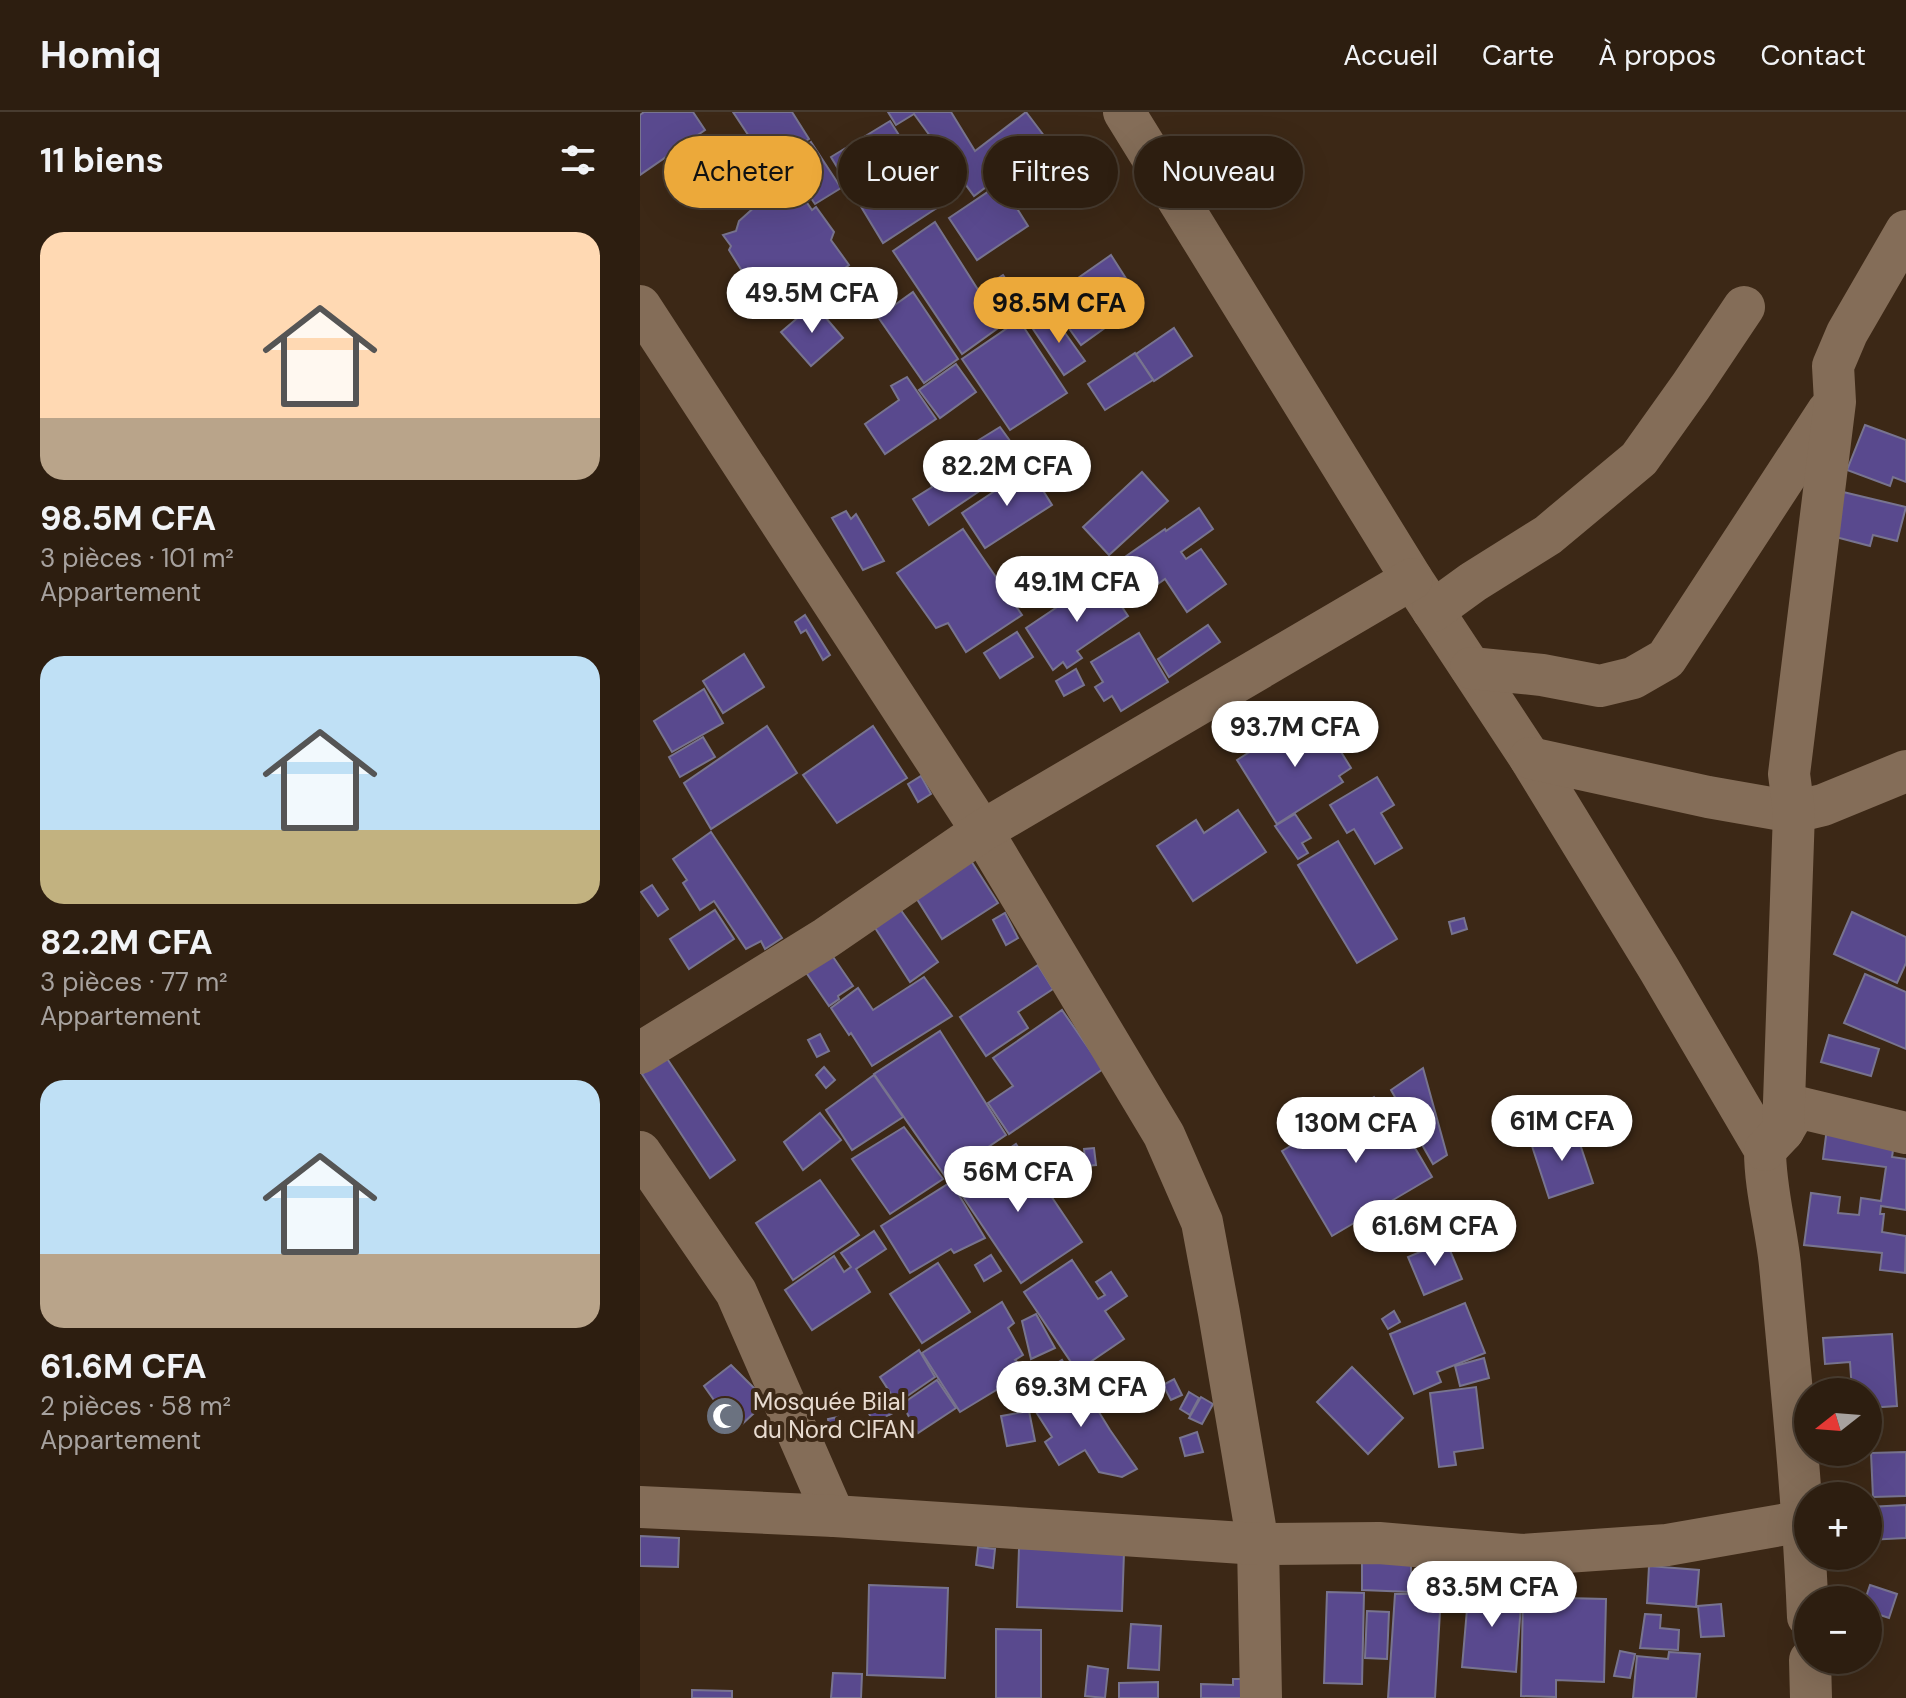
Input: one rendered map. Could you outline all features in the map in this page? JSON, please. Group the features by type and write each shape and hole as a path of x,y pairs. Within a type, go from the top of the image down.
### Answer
{"street":[{"path":"1124,112 1422,595 1530,758 1659,969 1774,1141"},
{"path":"1800,1482 1776,1226 1765,1175 1774,1141 1794,812 1789,774 1835,402 1833,366 1847,333 1906,231"},
{"path":"640,306 982,831 1164,1135 1202,1222 1258,1544 1261,1698"},
{"path":"640,1053 826,938 982,831 1422,595 1473,582 1548,535 1639,459 1744,307"},
{"path":"1471,668 1542,675 1600,686 1633,678 1666,659 1835,402"},
{"path":"1530,758 1708,797 1794,812 1823,805 1906,771"},
{"path":"1774,1141 1797,1107 1906,1133"},
{"path":"640,1152 736,1292 834,1516"},
{"path":"640,1507 834,1516 1258,1544 1379,1543 1522,1555 1667,1545 1794,1523"},
{"path":"1810,1674 1811,1698"}],"building":[{"path":"644,112 693,112 705,130 696,136 664,136 664,158 640,175 640,115"},
{"path":"733,112 792,112 807,136 749,136"},
{"path":"888,112 951,112 966,136 930,136 914,114 896,125"},
{"path":"1026,112 1044,136 995,136"},
{"path":"890,121 900,136 865,136"},
{"path":"967,138 975,151 983,145 983,189 974,196 967,186"},
{"path":"838,153 838,169 831,157"},
{"path":"822,159 838,183 838,190 822,200"},
{"path":"983,195 983,208 1017,208 1028,226 977,260 949,218"},
{"path":"754,208 817,208 834,232 831,240 849,265 828,283 779,311 753,277 747,279 729,250 731,246 723,235 736,231 739,221"},
{"path":"862,208 937,208 883,243"},
{"path":"935,222 1001,326 962,354 893,251"},
{"path":"1111,255 1141,302 1081,345 1048,299"},
{"path":"1003,275 1026,309 1006,323 984,287"},
{"path":"913,292 958,359 924,383 878,317"},
{"path":"814,304 843,338 811,366 781,332"},
{"path":"1053,316 1085,361 1064,375 1033,329"},
{"path":"1019,320 1067,393 1010,430 962,359"},
{"path":"1174,328 1192,356 1154,381 1136,354"},
{"path":"1135,353 1153,380 1105,410 1088,384"},
{"path":"956,364 976,392 940,418 919,390"},
{"path":"907,377 936,419 885,454 865,424 899,400 891,386"},
{"path":"1865,425 1906,440 1906,482 1893,477 1890,486 1847,470"},
{"path":"1000,427 1028,466 990,484 929,525 913,499 932,487 927,472"},
{"path":"1029,468 1052,505 985,548 962,513"},
{"path":"1142,472 1168,501 1109,555 1083,527"},
{"path":"1839,491 1906,507 1897,541 1873,535 1870,546 1828,535"},
{"path":"1199,508 1213,529 1181,552 1186,559 1201,549 1226,584 1187,612 1165,579 1125,607 1102,573"},
{"path":"846,511 851,519 856,514 884,561 863,570 832,518"},
{"path":"963,529 1022,615 966,652 948,623 936,628 897,573"},
{"path":"1102,577 1128,616 1077,651 1082,658 1067,668 1063,662 1053,670 1026,628"},
{"path":"805,615 830,655 823,660 806,630 801,633 795,622"},
{"path":"1208,625 1220,642 1169,677 1158,659"},
{"path":"1017,632 1033,657 1000,678 984,653"},
{"path":"1139,633 1168,682 1121,711 1112,696 1104,701 1095,687 1103,682 1091,662"},
{"path":"744,654 764,687 723,713 703,681"},
{"path":"1076,669 1084,685 1064,696 1056,681"},
{"path":"704,689 723,723 672,752 654,721"},
{"path":"1320,718 1351,768 1339,776 1343,782 1277,824 1237,760 1281,732 1287,740"},
{"path":"767,726 797,773 711,829 684,783"},
{"path":"873,726 907,778 837,823 803,775"},
{"path":"703,737 715,757 680,777 669,757"},
{"path":"921,776 931,794 918,802 908,784"},
{"path":"1377,777 1394,805 1381,813 1402,848 1375,864 1354,829 1347,833 1330,805"},
{"path":"1238,810 1266,852 1193,901 1157,846 1196,820 1204,833"},
{"path":"1295,814 1311,838 1302,843 1308,853 1298,859 1275,826"},
{"path":"711,832 782,938 765,949 761,941 746,949 714,901 700,910 683,883 687,880 673,859"},
{"path":"1338,841 1397,939 1357,963 1298,865"},
{"path":"966,853 998,903 942,939 910,888"},
{"path":"652,885 668,909 658,916 641,892"},
{"path":"895,902 938,962 910,982 870,920"},
{"path":"715,910 734,939 689,969 670,939"},
{"path":"1852,912 1906,937 1906,963 1897,983 1834,954"},
{"path":"1005,913 1018,938 1006,945 993,920"},
{"path":"1464,918 1467,929 1452,934 1449,922"},
{"path":"827,948 853,986 829,1006 801,965"},
{"path":"1038,965 1053,989 1018,1012 1028,1028 986,1056 960,1017"},
{"path":"1865,974 1906,992 1906,1049 1844,1023"},
{"path":"924,977 952,1016 872,1066 831,1008 858,988 873,1010"},
{"path":"1062,1010 1103,1069 1009,1134 988,1103 1013,1086 993,1058"},
{"path":"940,1031 1006,1135 945,1176 874,1074"},
{"path":"820,1034 829,1051 817,1057 808,1040"},
{"path":"1829,1035 1879,1049 1871,1076 1821,1062"},
{"path":"666,1057 735,1160 710,1178 642,1074"},
{"path":"824,1067 835,1080 826,1088 816,1075"},
{"path":"1423,1068 1447,1155 1433,1164 1391,1090"},
{"path":"874,1075 903,1117 852,1150 826,1110"},
{"path":"1374,1097 1387,1119 1395,1114 1432,1177 1332,1236 1282,1151"},
{"path":"820,1113 841,1140 803,1170 784,1142"},
{"path":"904,1127 943,1179 890,1214 852,1159"},
{"path":"1827,1128 1895,1137 1892,1157 1906,1159 1906,1210 1881,1206 1880,1214 1884,1214 1882,1232 1906,1236 1905,1273 1880,1270 1882,1253 1804,1245 1811,1193 1840,1197 1838,1213 1859,1215 1861,1198 1881,1201 1886,1167 1823,1159"},
{"path":"1575,1129 1593,1183 1549,1198 1531,1143"},
{"path":"1016,1144 1082,1242 1021,1283 955,1185"},
{"path":"1094,1148 1096,1165 1086,1166 1084,1149"},
{"path":"820,1180 859,1235 793,1280 756,1223"},
{"path":"951,1182 985,1238 954,1253 951,1249 910,1273 881,1226"},
{"path":"874,1231 886,1249 856,1269 870,1292 812,1330 785,1290 834,1256 844,1272 851,1267 841,1253"},
{"path":"1446,1241 1462,1279 1424,1295 1408,1257"},
{"path":"991,1255 1001,1271 984,1281 975,1265"},
{"path":"1072,1260 1098,1299 1105,1295 1096,1282 1111,1272 1127,1296 1105,1311 1124,1339 1077,1371 1024,1292"},
{"path":"938,1263 970,1312 922,1343 890,1294"},
{"path":"1002,1302 1014,1323 1008,1328 1023,1355 1015,1360 1026,1372 960,1412 922,1353"},
{"path":"1465,1303 1485,1353 1437,1372 1441,1382 1414,1394 1390,1334"},
{"path":"1394,1311 1400,1322 1388,1329 1382,1319"},
{"path":"1036,1314 1055,1348 1031,1359 1022,1321"},
{"path":"1892,1334 1897,1406 1882,1407 1882,1378 1851,1378 1850,1362 1825,1364 1823,1338"},
{"path":"919,1350 935,1377 897,1403 880,1377"},
{"path":"1484,1358 1489,1378 1460,1386 1455,1366"},
{"path":"1062,1360 1071,1375 1052,1387 1043,1372"},
{"path":"731,1365 767,1401 740,1426 733,1419 728,1420 704,1386"},
{"path":"1352,1367 1403,1418 1368,1454 1317,1402"},
{"path":"1076,1375 1137,1469 1122,1477 1099,1472 1085,1450 1059,1465 1045,1442 1052,1437 1031,1404"},
{"path":"1174,1379 1182,1395 1171,1400 1163,1385"},
{"path":"937,1380 956,1408 918,1433 902,1404"},
{"path":"1476,1387 1483,1448 1454,1452 1456,1465 1439,1467 1430,1393"},
{"path":"1189,1392 1199,1398 1190,1415 1180,1409"},
{"path":"1201,1397 1213,1404 1202,1424 1189,1418"},
{"path":"888,1398 897,1411 874,1423 867,1410"},
{"path":"1029,1411 1035,1441 1007,1446 1001,1416"},
{"path":"838,1417 841,1438 831,1439 828,1419"},
{"path":"1197,1432 1203,1452 1185,1456 1180,1438"},
{"path":"1906,1452 1906,1496 1882,1497 1882,1482 1872,1482 1872,1466 1882,1466 1882,1453"},
{"path":"1906,1505 1906,1538 1882,1539 1882,1506"},
{"path":"640,1536 679,1538 678,1567 640,1566"},
{"path":"978,1547 995,1549 993,1568 976,1565"},
{"path":"1019,1548 1124,1552 1122,1611 1017,1607"},
{"path":"1362,1559 1411,1561 1411,1592 1362,1590"},
{"path":"1649,1566 1699,1570 1696,1607 1647,1603"},
{"path":"869,1585 948,1588 945,1678 867,1675"},
{"path":"1469,1586 1522,1591 1516,1672 1462,1667"},
{"path":"1882,1589 1897,1594 1889,1618 1882,1616"},
{"path":"1327,1592 1364,1593 1362,1684 1324,1683"},
{"path":"1395,1594 1441,1594 1435,1698 1388,1698"},
{"path":"1523,1597 1606,1599 1604,1682 1556,1680 1556,1697 1521,1696"},
{"path":"1721,1604 1724,1636 1701,1637 1698,1606"},
{"path":"1367,1611 1389,1612 1387,1659 1365,1658"},
{"path":"1645,1614 1661,1615 1660,1628 1679,1630 1678,1650 1640,1648"},
{"path":"1131,1624 1161,1626 1159,1670 1128,1668"},
{"path":"996,1629 1041,1630 1041,1698 996,1698"},
{"path":"1620,1651 1635,1654 1630,1678 1614,1676"},
{"path":"1669,1652 1700,1654 1696,1698 1633,1698 1637,1656 1668,1659"},
{"path":"1088,1666 1108,1669 1105,1698 1085,1696"},
{"path":"833,1673 862,1674 861,1698 831,1698"},
{"path":"1233,1679 1245,1679 1249,1698 1201,1698 1201,1684 1233,1685"},
{"path":"1158,1682 1158,1698 1119,1698 1119,1683"},
{"path":"692,1690 732,1691 732,1698 692,1698"}],"place":[{"name":"Mosquée Bilal du Nord CIFAN","path":"725,1416"}]}
